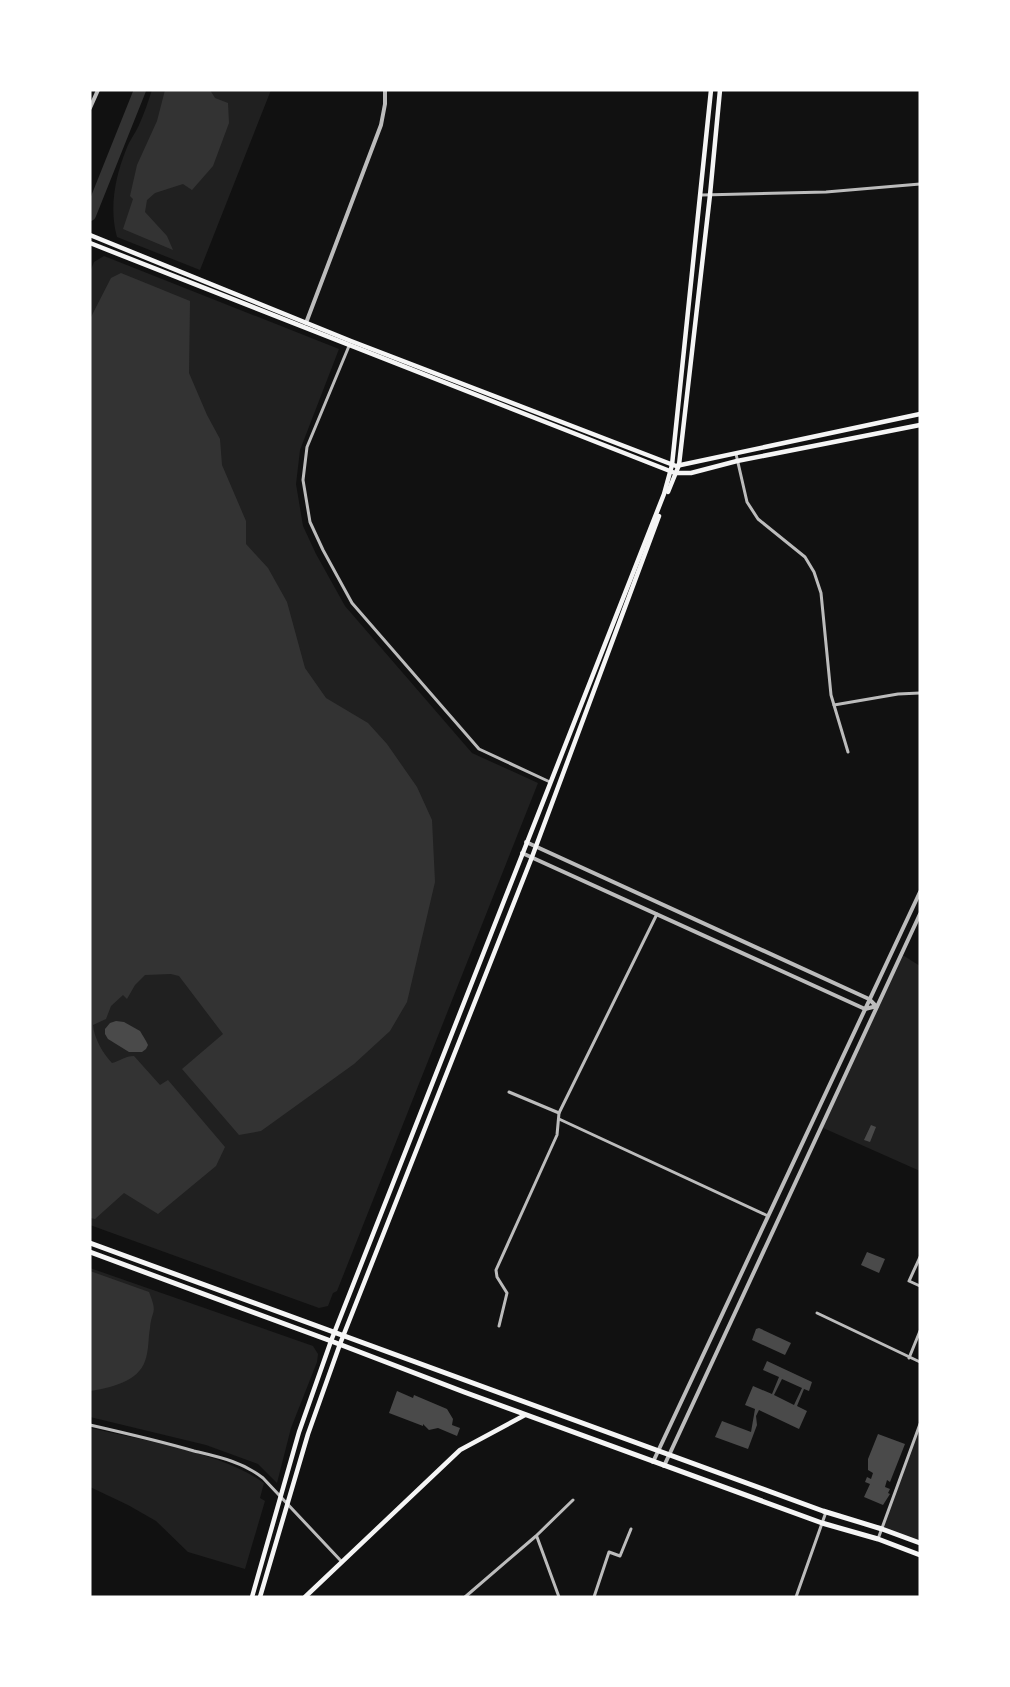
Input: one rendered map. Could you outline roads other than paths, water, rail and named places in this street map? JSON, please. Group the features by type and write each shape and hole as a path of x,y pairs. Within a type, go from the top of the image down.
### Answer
{"main road":[{"path":"260,1597 308,1434 339,1344 532,857 673,472 711,90"},
{"path":"252,1597 299,1432 331,1341 664,494 673,472 679,465 720,90"},
{"path":"90,235 306,323 672,465 920,414"},
{"path":"90,243 673,472 691,473 737,461 920,425"},
{"path":"90,1243 826,1512 882,1529 920,1544"},
{"path":"90,1252 653,1462 822,1523 878,1539 920,1555"},
{"path":"306,1597 460,1450 525,1414"}],"street":[{"path":"90,108 98,90"},
{"path":"306,323 381,124 385,90"},
{"path":"702,195 826,192 920,184"},
{"path":"349,346 307,447 303,480 310,522 352,603 479,749 550,782"},
{"path":"735,452 747,502 758,519 805,557 814,572 821,593 831,695 848,752"},
{"path":"834,705 898,694 920,693"},
{"path":"526,842 869,999 877,1006"},
{"path":"522,853 865,1009 877,1006"},
{"path":"653,1462 920,892"},
{"path":"499,1326 507,1293 497,1277 496,1270 557,1135 559,1113 657,914"},
{"path":"664,1466 920,914"},
{"path":"508,1092 559,1113"},
{"path":"559,1119 768,1216"},
{"path":"920,1257 909,1281 920,1286"},
{"path":"817,1313 920,1362"},
{"path":"909,1358 920,1331"},
{"path":"878,1539 920,1424"},
{"path":"90,1425 157,1440 236,1462 254,1471 342,1562"},
{"path":"465,1597 537,1536 573,1500"},
{"path":"795,1597 826,1512"},
{"path":"594,1597 609,1552 620,1556 631,1529"},
{"path":"537,1536 559,1597"}],"waterway":[{"path":"90,215 140,90"}]}
